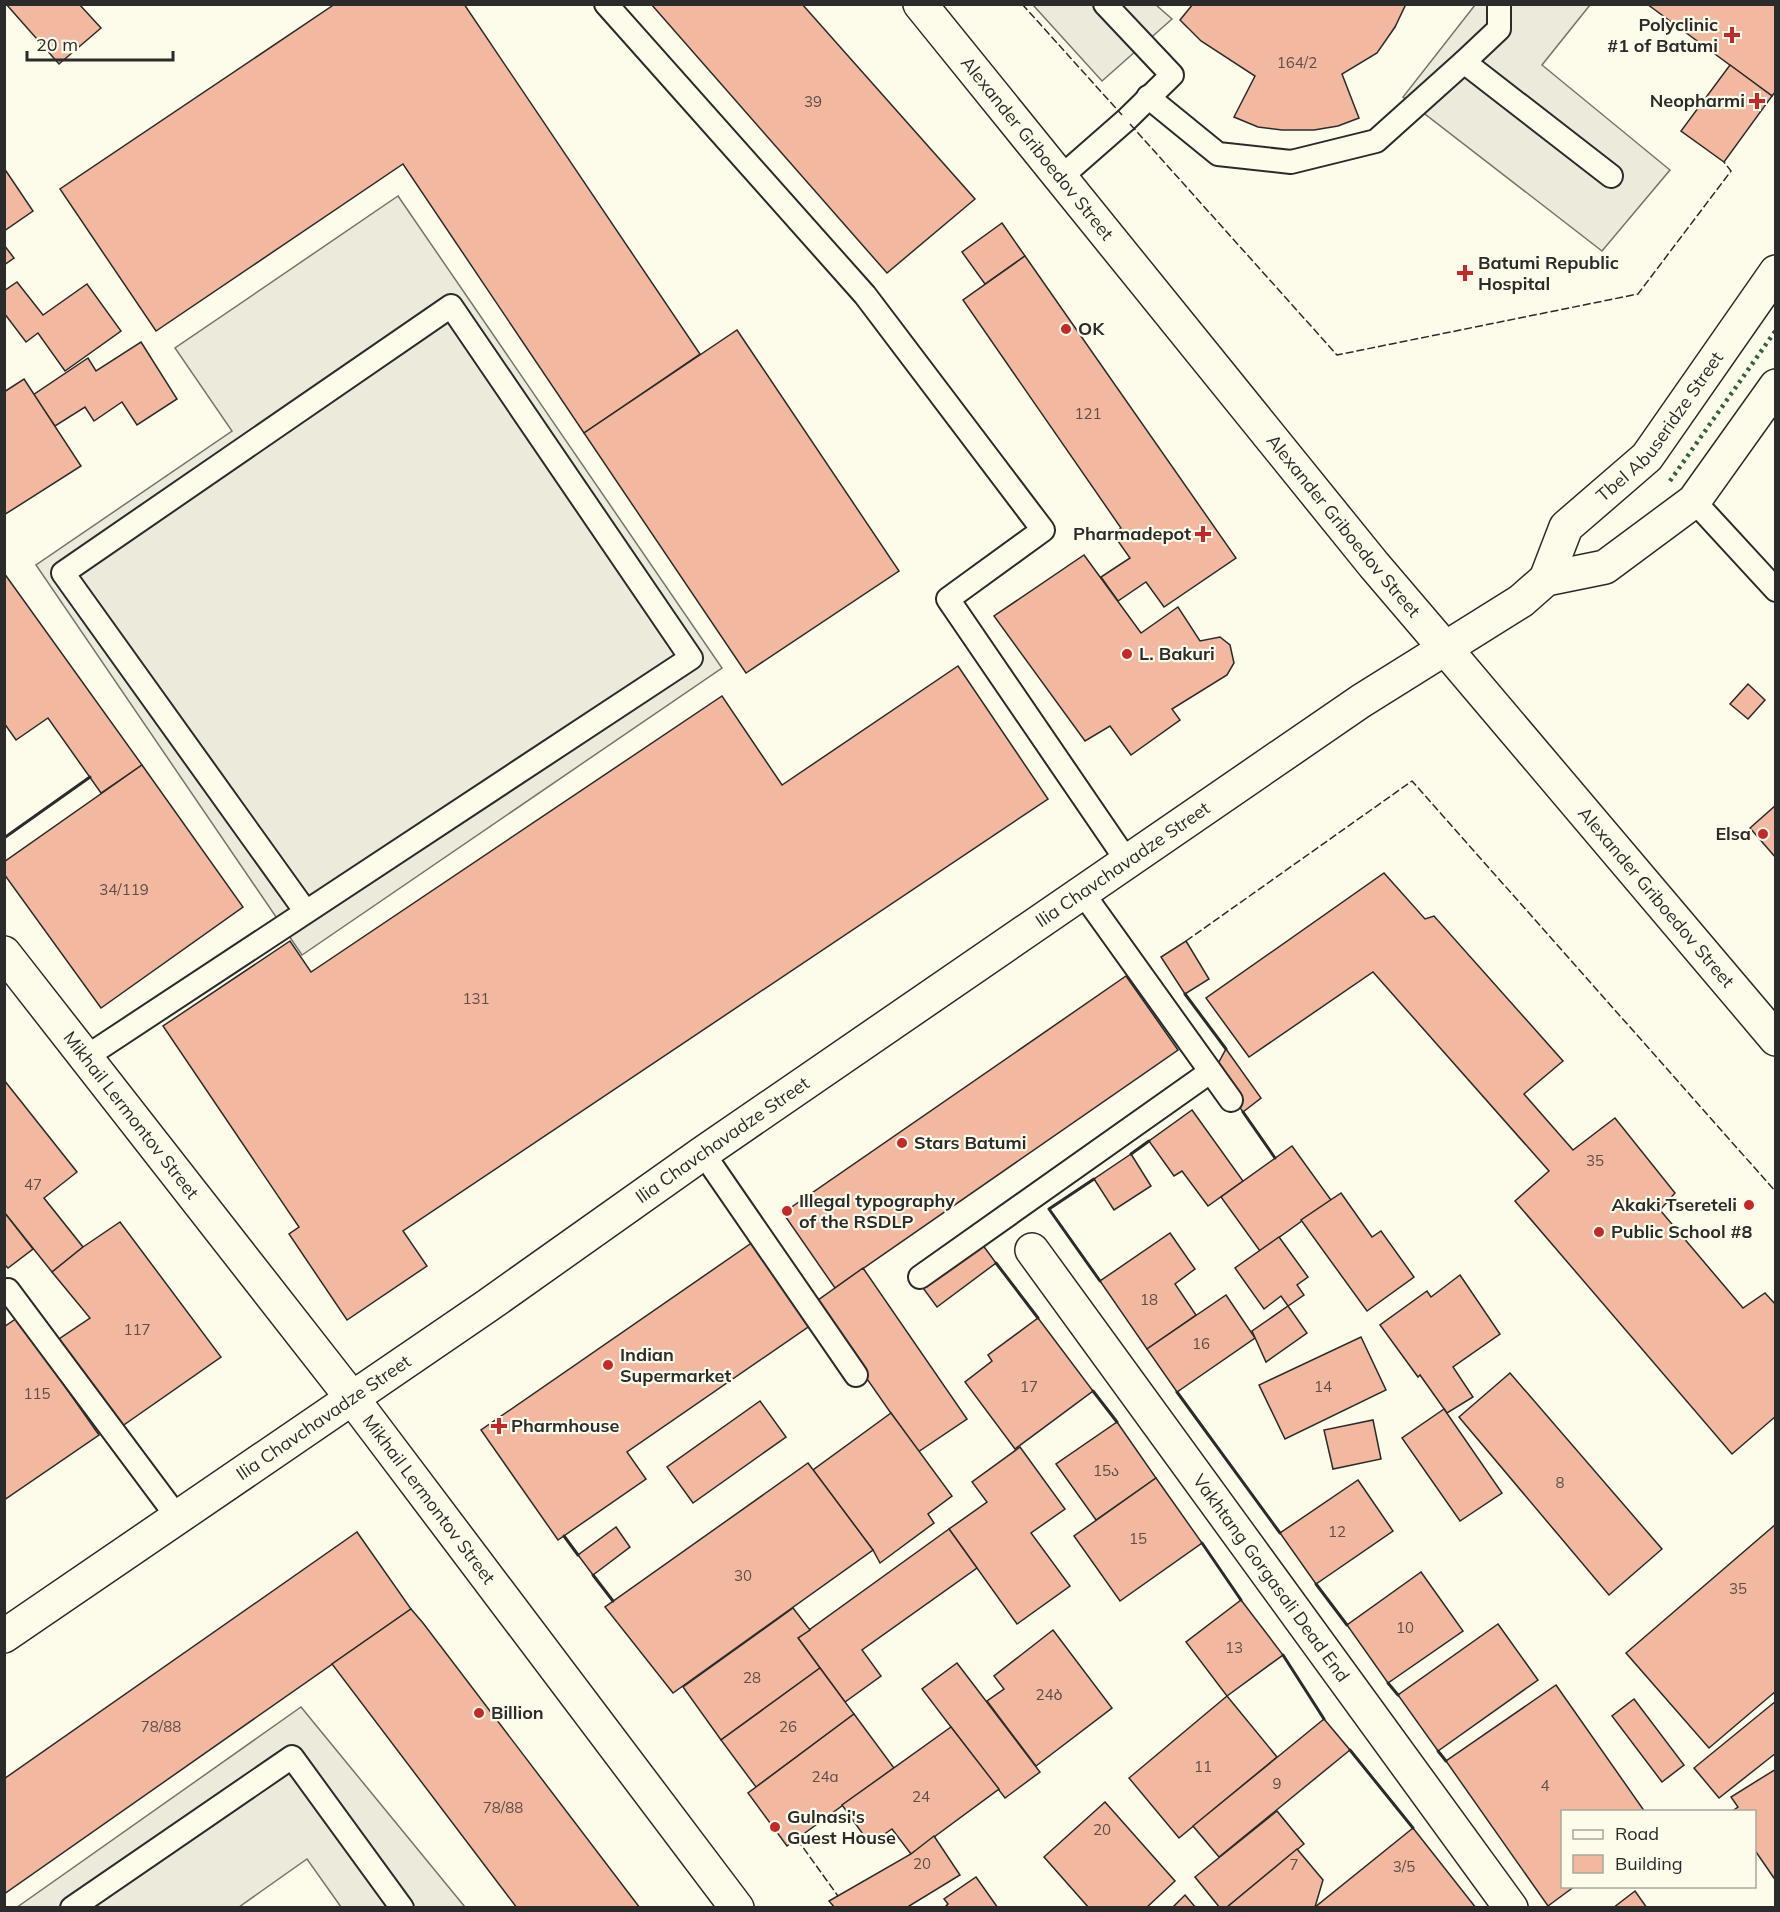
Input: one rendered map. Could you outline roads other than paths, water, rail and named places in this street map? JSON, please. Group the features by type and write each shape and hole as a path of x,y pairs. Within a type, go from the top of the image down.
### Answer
{"street":[{"name":"Alexander Griboedov Street","path":"920,4 1374,565 1776,1040"},
{"name":"Tbel Abuseridze Street","path":"1546,579 1566,527 1647,457 1776,272"},
{"name":"Tbel Abuseridze Street","path":"1444,647 1521,600 1546,579 1605,567 1694,501 1776,386"},
{"name":"Ilia Chavchavadze Street","path":"4,1636 496,1299 703,1153 1127,861 1444,647"},
{"name":"Mikhail Lermontov Street","path":"4,953 352,1398 737,1908"},
{"name":"Vakhtang Gorgasali Dead End","path":"1032,1250 1511,1908"}],"lane":[{"path":"606,4 865,295 1042,530 948,599 1127,861"},
{"path":"1061,177 1172,75 1105,4"},
{"path":"1148,97 1218,154 1291,162 1376,141 1499,30 1499,4"},
{"path":"1464,62 1611,176"},
{"path":"86,1058 691,658 451,306 63,573 306,912"},
{"path":"1694,501 1776,590"},
{"path":"1082,892 1231,1100"},
{"path":"920,1277 1210,1072"},
{"path":"703,1153 856,1375"},
{"path":"4,1292 8,1290 178,1518"},
{"path":"72,1908 292,1757 402,1908"}],"place":[{"name":"Polyclinic #1 of Batumi","path":"1732,35"},
{"name":"Neopharmi","path":"1757,101"},
{"name":"Batumi Republic Hospital","path":"1465,273"},
{"name":"OK","path":"1066,329"},
{"name":"Pharmadepot","path":"1203,534"},
{"name":"L. Bakuri","path":"1127,654"},
{"name":"Elsa","path":"1763,834"},
{"name":"Stars Batumi","path":"902,1143"},
{"name":"Akaki Tsereteli","path":"1749,1205"},
{"name":"Illegal typography of the RSDLP","path":"787,1211"},
{"name":"Public School #8","path":"1599,1232"},
{"name":"Indian Supermarket","path":"608,1365"},
{"name":"Pharmhouse","path":"499,1426"},
{"name":"Billion","path":"479,1713"},
{"name":"Gulnasi's Guest House","path":"775,1827"}]}
